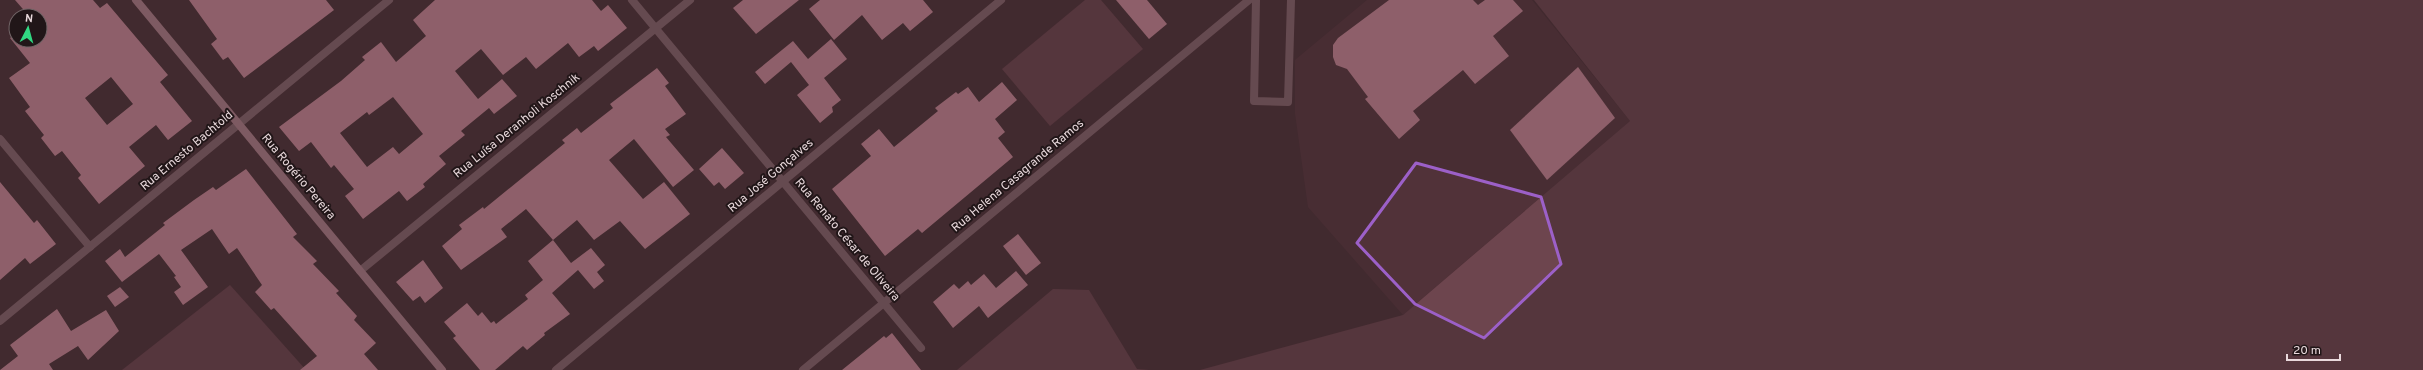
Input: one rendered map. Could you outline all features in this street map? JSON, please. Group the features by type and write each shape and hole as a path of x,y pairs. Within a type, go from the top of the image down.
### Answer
{"street":[{"name":"Rua Rogério Pereira","path":"136,0 442,370"},
{"name":"Rua Ernesto Bachtold","path":"0,321 388,0"},
{"name":"Rua Renato César de Oliveira","path":"632,0 921,348"},
{"name":"Rua Luísa Deranholi Koschnik","path":"360,271 690,0"},
{"name":"Rua José Gonçalves","path":"556,370 1001,0"},
{"name":"Rua Helena Casagrande Ramos","path":"803,370 1249,0"},
{"path":"1256,0 1254,101 1288,102 1291,0"},
{"path":"0,139 90,247"}],"highlighted area":[{"path":"1416,163 1541,197 1561,264 1484,338 1415,304 1357,243"}],"shaded area":[{"path":"1085,0 1101,0 1143,49 1050,126 1002,69"},
{"path":"1367,0 1532,0 1630,121 1403,315 1308,207 1295,113 1295,60"},
{"path":"1534,0 2423,0 2423,370 1200,370 1403,315 1630,121"},
{"path":"230,285 306,370 122,370"},
{"path":"1053,289 1089,290 1137,369 1149,370 957,370"}],"building":[{"path":"15,0 93,0 100,8 107,3 168,75 160,82 192,121 168,140 156,125 129,147 145,166 99,204 78,178 81,175 62,151 55,156 41,138 44,135 25,111 30,107 9,78 30,63 18,48 48,48 48,8 22,8","holes":["111,77 133,104 107,125 85,98"]},
{"path":"189,0 326,0 334,10 244,78 228,57 223,60 211,44 217,39"},
{"path":"435,0 592,0 601,11 608,5 627,28 598,51 594,46 579,57 568,43 536,69 526,57 503,75 481,49 455,71 478,99 502,79 517,96 494,114 489,108 461,131 465,135 439,156 446,164 423,184 425,187 407,201 399,191 363,219 345,196 354,189 334,165 331,168 311,142 299,151 279,127 341,81 365,60 362,57 381,42 396,62 426,36 413,20","holes":["393,97 423,134 399,154 393,147 367,167 340,133 367,112 369,115"]},
{"path":"743,0 799,0 756,34 733,8"},
{"path":"820,0 923,0 933,12 910,31 903,23 882,40 862,15 834,40 809,9"},
{"path":"1116,0 1147,0 1167,24 1149,39"},
{"path":"1389,0 1473,0 1478,5 1485,0 1513,0 1523,11 1493,36 1509,56 1475,84 1463,70 1413,111 1420,120 1399,139 1365,99 1368,97 1347,69 1336,65 1333,57 1333,45 1338,38"},
{"path":"831,39 847,59 824,78 841,100 832,107 833,112 820,123 797,95 809,85 791,62 765,84 755,72 793,41 808,59"},
{"path":"1578,67 1615,118 1547,180 1510,130"},
{"path":"657,68 669,83 665,86 686,114 665,129 670,135 666,137 694,170 673,187 634,139 609,160 643,199 664,182 690,214 645,249 620,221 594,240 577,220 553,240 526,209 501,229 507,237 461,270 442,246 462,229 459,225 483,207 484,209 565,143 562,140 577,128 581,133 613,108 610,104"},
{"path":"1002,82 1017,100 995,119 1005,132 998,138 1013,157 922,233 918,229 885,256 832,189 871,156 861,144 879,129 894,147 938,111 935,108 956,92 958,94 968,87 979,102"},
{"path":"722,148 744,173 725,189 719,182 714,186 699,169"},
{"path":"246,169 297,234 293,237 317,261 313,264 339,291 336,293 357,316 354,320 376,343 364,354 378,370 300,370 317,356 274,308 271,310 255,292 262,285 237,248 229,254 212,229 181,250 208,287 183,305 174,292 181,287 174,277 176,276 159,254 122,282 105,261 120,249 125,257 165,225 163,223 194,200 213,187 216,190"},
{"path":"0,182 34,223 37,220 56,244 30,264 25,258 0,280"},
{"path":"1018,234 1041,263 1026,275 1003,246"},
{"path":"553,240 571,263 591,248 605,265 597,272 604,281 594,289 578,270 552,293 570,314 544,333 545,335 527,350 523,346 495,370 480,370 453,338 456,336 444,322 467,303 478,316 482,312 491,323 494,321 496,324 528,299 525,295 543,280 528,261"},
{"path":"423,260 443,288 425,303 420,296 413,301 396,282"},
{"path":"1016,271 1028,285 988,318 979,306 953,328 933,302 954,284 959,289 968,281 971,285 984,274 996,288"},
{"path":"120,287 129,297 115,307 107,296"},
{"path":"57,309 71,331 106,310 119,331 88,360 78,346 49,364 53,370 0,370 18,356 10,345"},
{"path":"892,333 921,370 842,370 884,336 886,338"}]}
